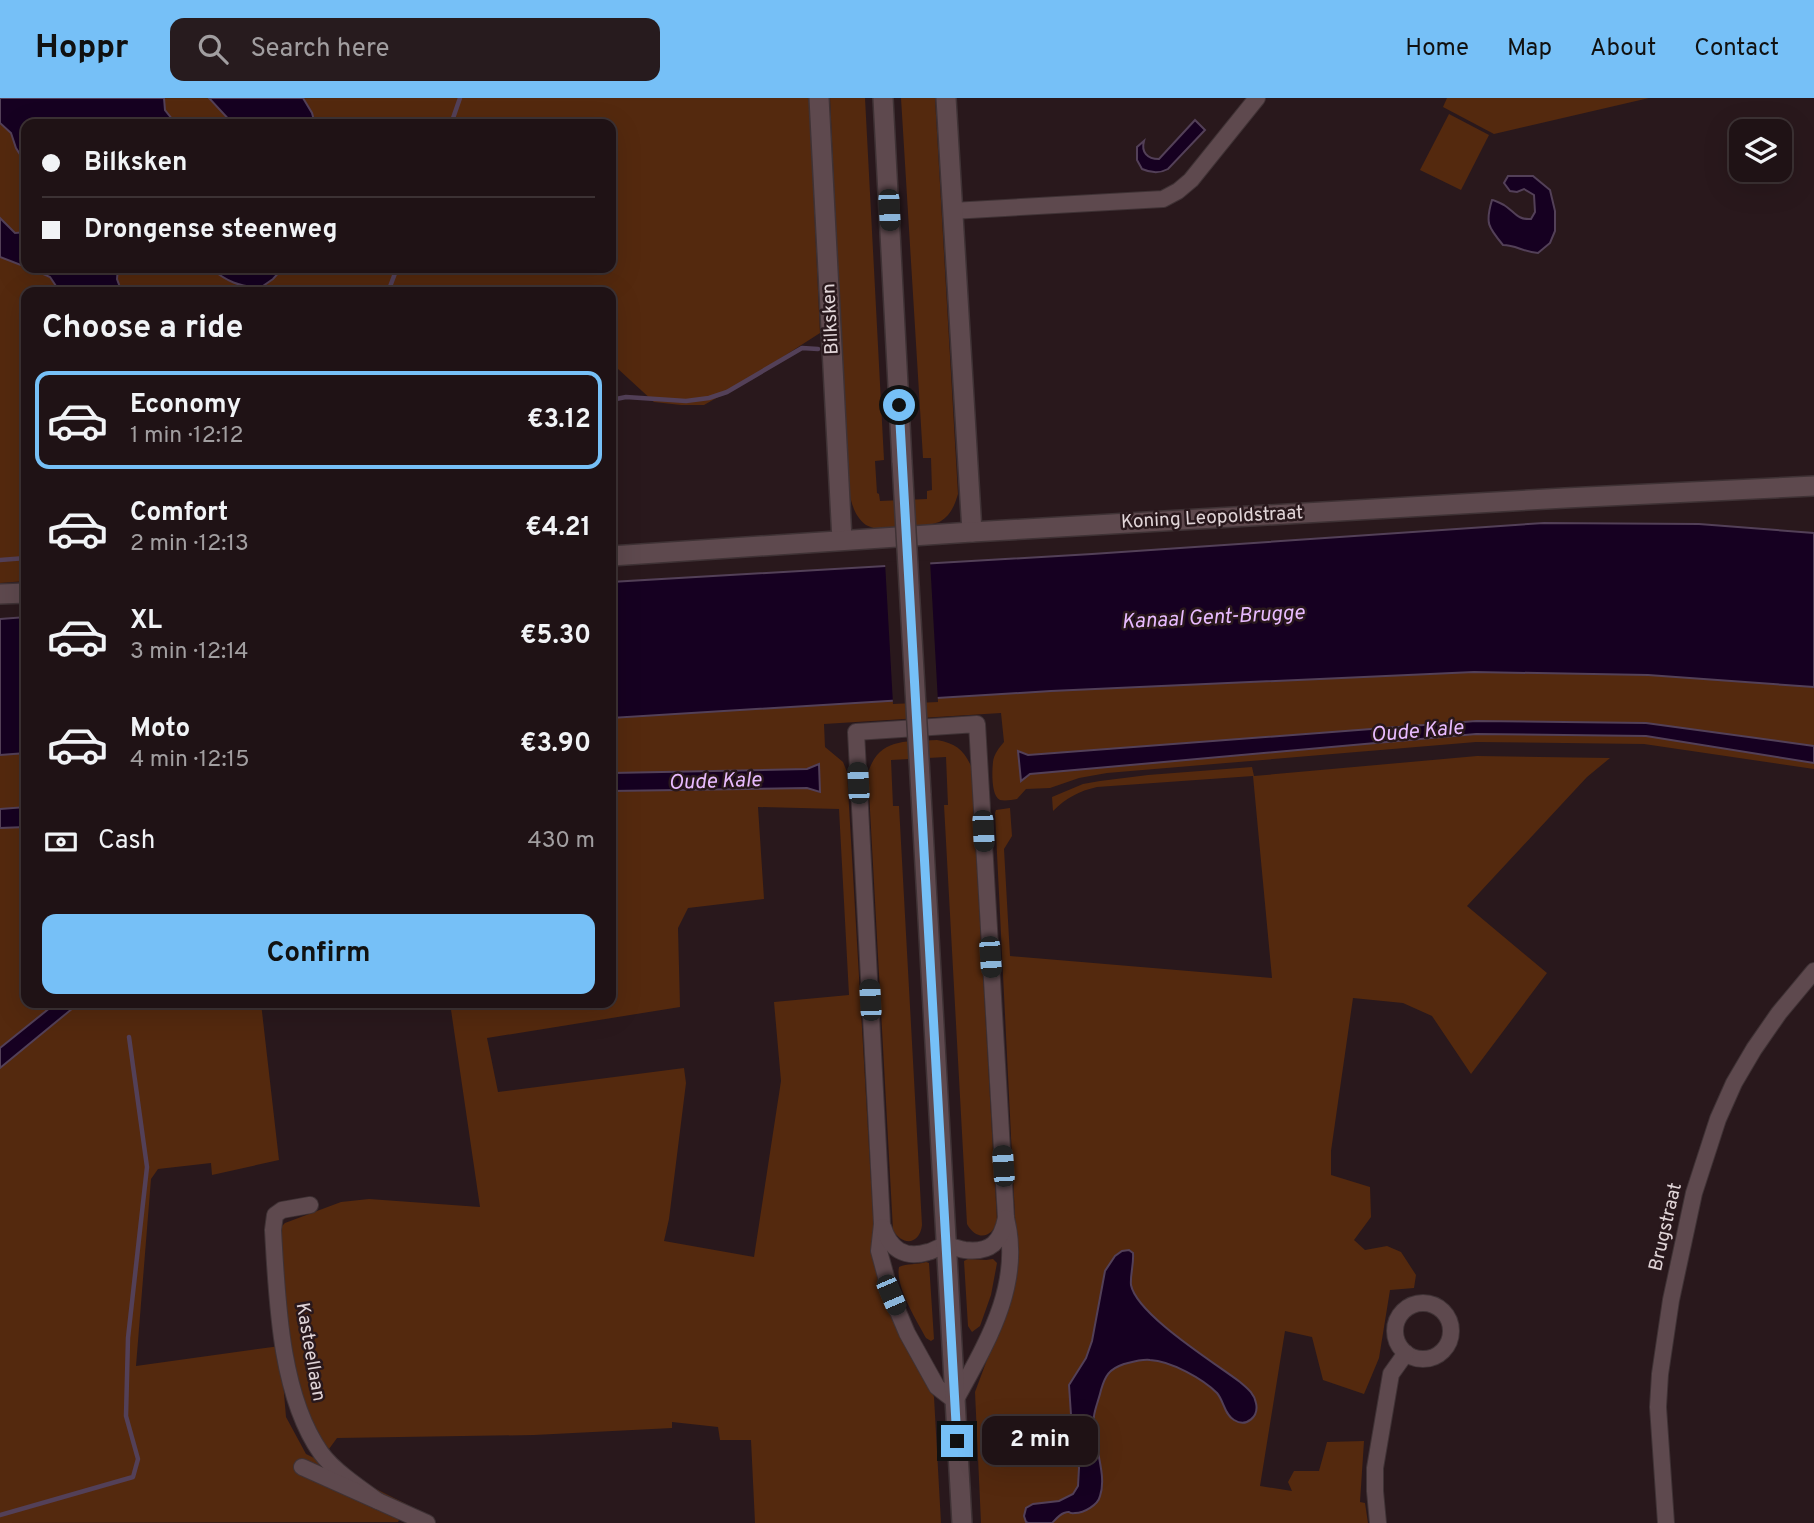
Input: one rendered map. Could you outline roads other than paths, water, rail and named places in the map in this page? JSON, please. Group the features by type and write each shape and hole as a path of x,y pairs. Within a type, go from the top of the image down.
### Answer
{"street":[{"name":"Bilksken","path":"819,98 842,540"},
{"path":"883,98 962,1523"},
{"path":"946,98 972,532"},
{"path":"952,212 1163,199 1191,180 1258,98"},
{"name":"Koning Leopoldstraat","path":"616,556 972,532 1814,486"},
{"path":"0,594 21,593"},
{"path":"977,724 1011,1266 988,1342 955,1401 937,1387 908,1333 891,1295 879,1251 882,1224 856,732 977,724"},
{"name":"Brugstraat","path":"1666,1523 1658,1407 1660,1374 1671,1300 1694,1193 1718,1119 1734,1083 1779,1013 1814,971"},
{"name":"Kasteellaan","path":"310,1205 282,1209 275,1215 273,1230 290,1387 302,1420 322,1455 349,1480 378,1501"},
{"path":"882,1224 893,1247 915,1255 946,1246 978,1250 988,1248 997,1241 1003,1231 1006,1218"},
{"path":"1378,1523 1376,1468 1391,1374 1406,1353"},
{"name":"Kasteellaan","path":"302,1467 426,1523"}],"water":[{"path":"0,98 164,98 165,110 172,119 21,119 21,156 11,133 0,123"},
{"path":"209,98 303,98 314,119 228,119"},
{"path":"1195,120 1205,130 1168,169 1155,172 1142,169 1137,160 1137,147 1144,141 1146,154 1159,159"},
{"path":"1508,176 1533,176 1550,190 1555,211 1555,231 1550,243 1538,253 1503,245 1489,224 1492,200 1522,218 1531,219 1535,212 1534,195 1524,189 1510,191 1504,183"},
{"path":"0,218 15,233 21,232 21,265 0,257"},
{"path":"41,273 118,273 120,287 57,287 50,277"},
{"path":"217,273 278,273 261,287 245,286"},
{"name":"Kanaal Gent-Brugge","path":"1544,523 1699,524 1814,533 1814,687 1648,675 1474,672 1051,691 616,718 616,582 1092,554"},
{"path":"21,617 21,753 0,755 0,619"},
{"name":"Oude Kale","path":"1476,721 1646,723 1814,746 1814,763 1646,736 1476,734 1030,774 1021,781 1018,751 1028,755"},
{"name":"Oude Kale","path":"819,764 820,792 807,788 616,791 616,773 807,769"},
{"path":"21,807 21,827 0,828 0,809"},
{"path":"50,1008 73,1008 0,1068 0,1048"},
{"path":"1129,1250 1133,1253 1131,1285 1136,1297 1178,1338 1248,1389 1255,1399 1256,1412 1247,1422 1234,1420 1217,1393 1195,1377 1167,1364 1144,1360 1119,1366 1108,1374 1104,1381 1094,1416 1102,1477 1099,1499 1086,1510 1064,1513 1052,1523 1028,1523 1024,1516 1026,1508 1033,1504 1059,1501 1073,1494 1078,1486 1079,1468 1069,1385 1086,1358 1092,1341 1105,1271 1115,1256"}],"waterway":[{"path":"453,119 460,98"},
{"path":"390,287 395,273"},
{"path":"616,399 626,397 686,401 709,398 727,392 802,348 818,349"},
{"path":"0,560 21,558"},
{"path":"0,1515 133,1477 138,1459 126,1416 128,1338 147,1167 129,1037"}]}
